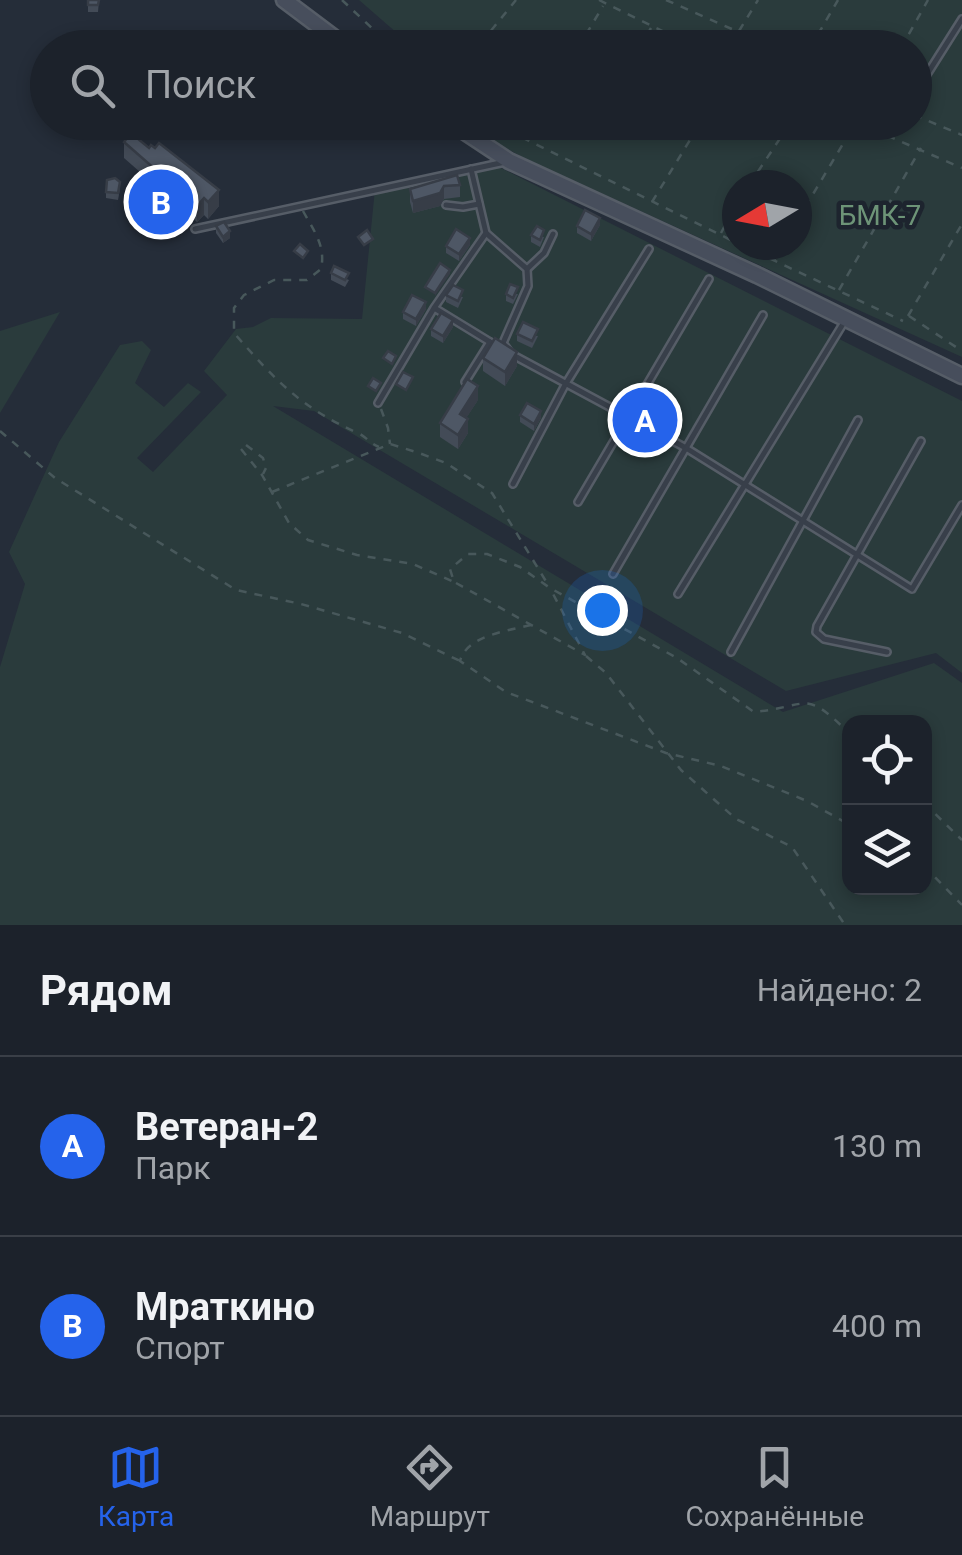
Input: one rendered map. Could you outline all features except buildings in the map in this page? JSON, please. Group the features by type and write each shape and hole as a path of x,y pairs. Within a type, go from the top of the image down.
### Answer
{"main road":[{"path":"284,0 324,30"},
{"path":"476,140 508,162 962,376"}],"lane":[{"path":"932,66 962,19"},
{"path":"195,229 508,162"},
{"path":"472,169 486,233 527,269 528,286 503,343"},
{"path":"446,205 462,208 478,204"},
{"path":"378,403 434,308 486,233"},
{"path":"527,269 544,253 553,234"},
{"path":"513,484 565,385 648,249"},
{"path":"578,502 709,279"},
{"path":"434,308 490,342 503,343 511,354 565,385 686,448 912,589 962,505"},
{"path":"612,574 763,315"},
{"path":"678,594 846,319"},
{"path":"460,390 490,342"},
{"path":"730,652 858,420"},
{"path":"887,652 824,639 816,632 832,595 921,441"}],"path":[{"path":"342,0 374,30"},
{"path":"492,30 516,0"},
{"path":"599,0 658,30"},
{"path":"666,0 734,30"},
{"path":"681,6 684,0"},
{"path":"739,30 758,0"},
{"path":"820,30 838,0"},
{"path":"911,30 928,0"},
{"path":"588,30 604,3"},
{"path":"932,124 962,136"},
{"path":"527,140 720,236 722,232"},
{"path":"652,202 690,140"},
{"path":"759,170 778,140"},
{"path":"812,196 846,140"},
{"path":"901,140 962,168"},
{"path":"838,292 921,148"},
{"path":"300,205 320,243 324,256 321,270 307,280 274,280 244,295 234,308 234,333 284,390 381,448"},
{"path":"892,342 962,224"},
{"path":"774,260 903,321"},
{"path":"908,316 962,351"},
{"path":"378,403 390,444"},
{"path":"0,431 55,478 236,590 402,633 460,661 506,692 666,752 721,766 808,801 842,820"},
{"path":"272,492 390,444 446,464 492,493 550,588 585,655"},
{"path":"246,445 263,458 266,468 262,475"},
{"path":"242,450 262,475 289,522 308,540 356,556 412,564 454,582 585,655 606,673 666,752 736,819 792,847 845,925"},
{"path":"454,582 450,568 458,560 468,554 487,554 520,568 677,658 754,712 804,702 820,705 842,726"},
{"path":"460,661 461,654 472,643 533,624"},
{"path":"926,805 962,840"},
{"path":"932,874 962,905"}],"green space":[{"name":"БМК-7","path":"359,0 962,0 962,357 748,260 812,260 812,170 722,170 722,248 490,140 932,140 932,30 393,30"},
{"path":"489,162 962,401 962,673 936,653 786,691 314,411 273,406 783,712 934,663 962,683 962,925 0,925 0,667 25,584 9,552 59,442 120,345 142,341 151,350 135,383 164,407 188,383 201,392 137,458 153,472 227,395 204,371 236,329 253,327 271,318 362,319 375,189"},
{"path":"60,312 0,413 0,331"}],"place":[{"name":"Мраткино","path":"161,202"},
{"name":"Ветеран-2","path":"645,420"}]}
